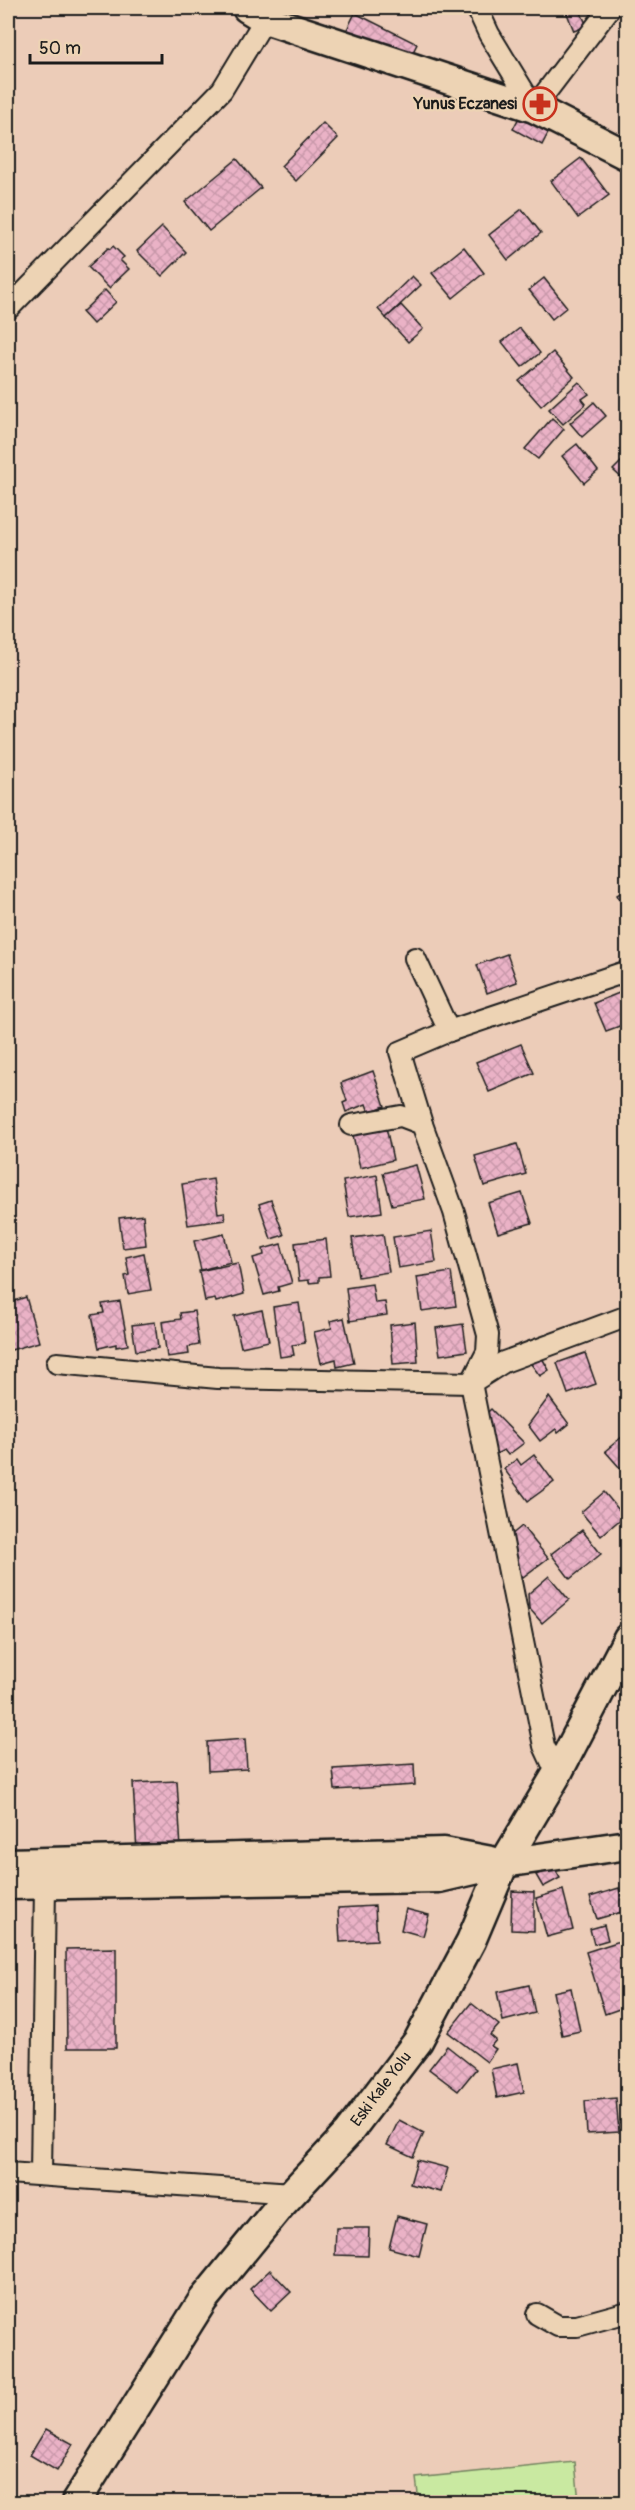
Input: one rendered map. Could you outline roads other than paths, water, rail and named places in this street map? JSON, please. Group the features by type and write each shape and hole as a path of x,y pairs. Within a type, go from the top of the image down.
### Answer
{"street":[{"path":"477,8 489,34 534,108"},
{"path":"534,108 610,8"},
{"path":"8,309 222,90 256,13 534,108 627,156"},
{"path":"415,958 449,1031"},
{"path":"556,1774 544,1746 471,1383 487,1352 488,1335 454,1212 422,1124 400,1052 449,1031 627,971"},
{"path":"351,1125 401,1116 422,1124"},
{"path":"57,1363 218,1378 471,1383 504,1362 627,1316"},
{"name":"Eski Kale Yolu","path":"76,2502 203,2300 292,2193 348,2133 418,2042 471,1941 504,1863 556,1774 627,1638"},
{"path":"8,1885 439,1878 504,1863 627,1845"},
{"path":"8,1863 444,1852 504,1863"},
{"path":"41,2175 45,1884"},
{"path":"8,2173 292,2193"},
{"path":"537,2314 558,2326 577,2326 627,2312"}],"place":[{"name":"Yunus Eczanesi","path":"540,104"}]}
